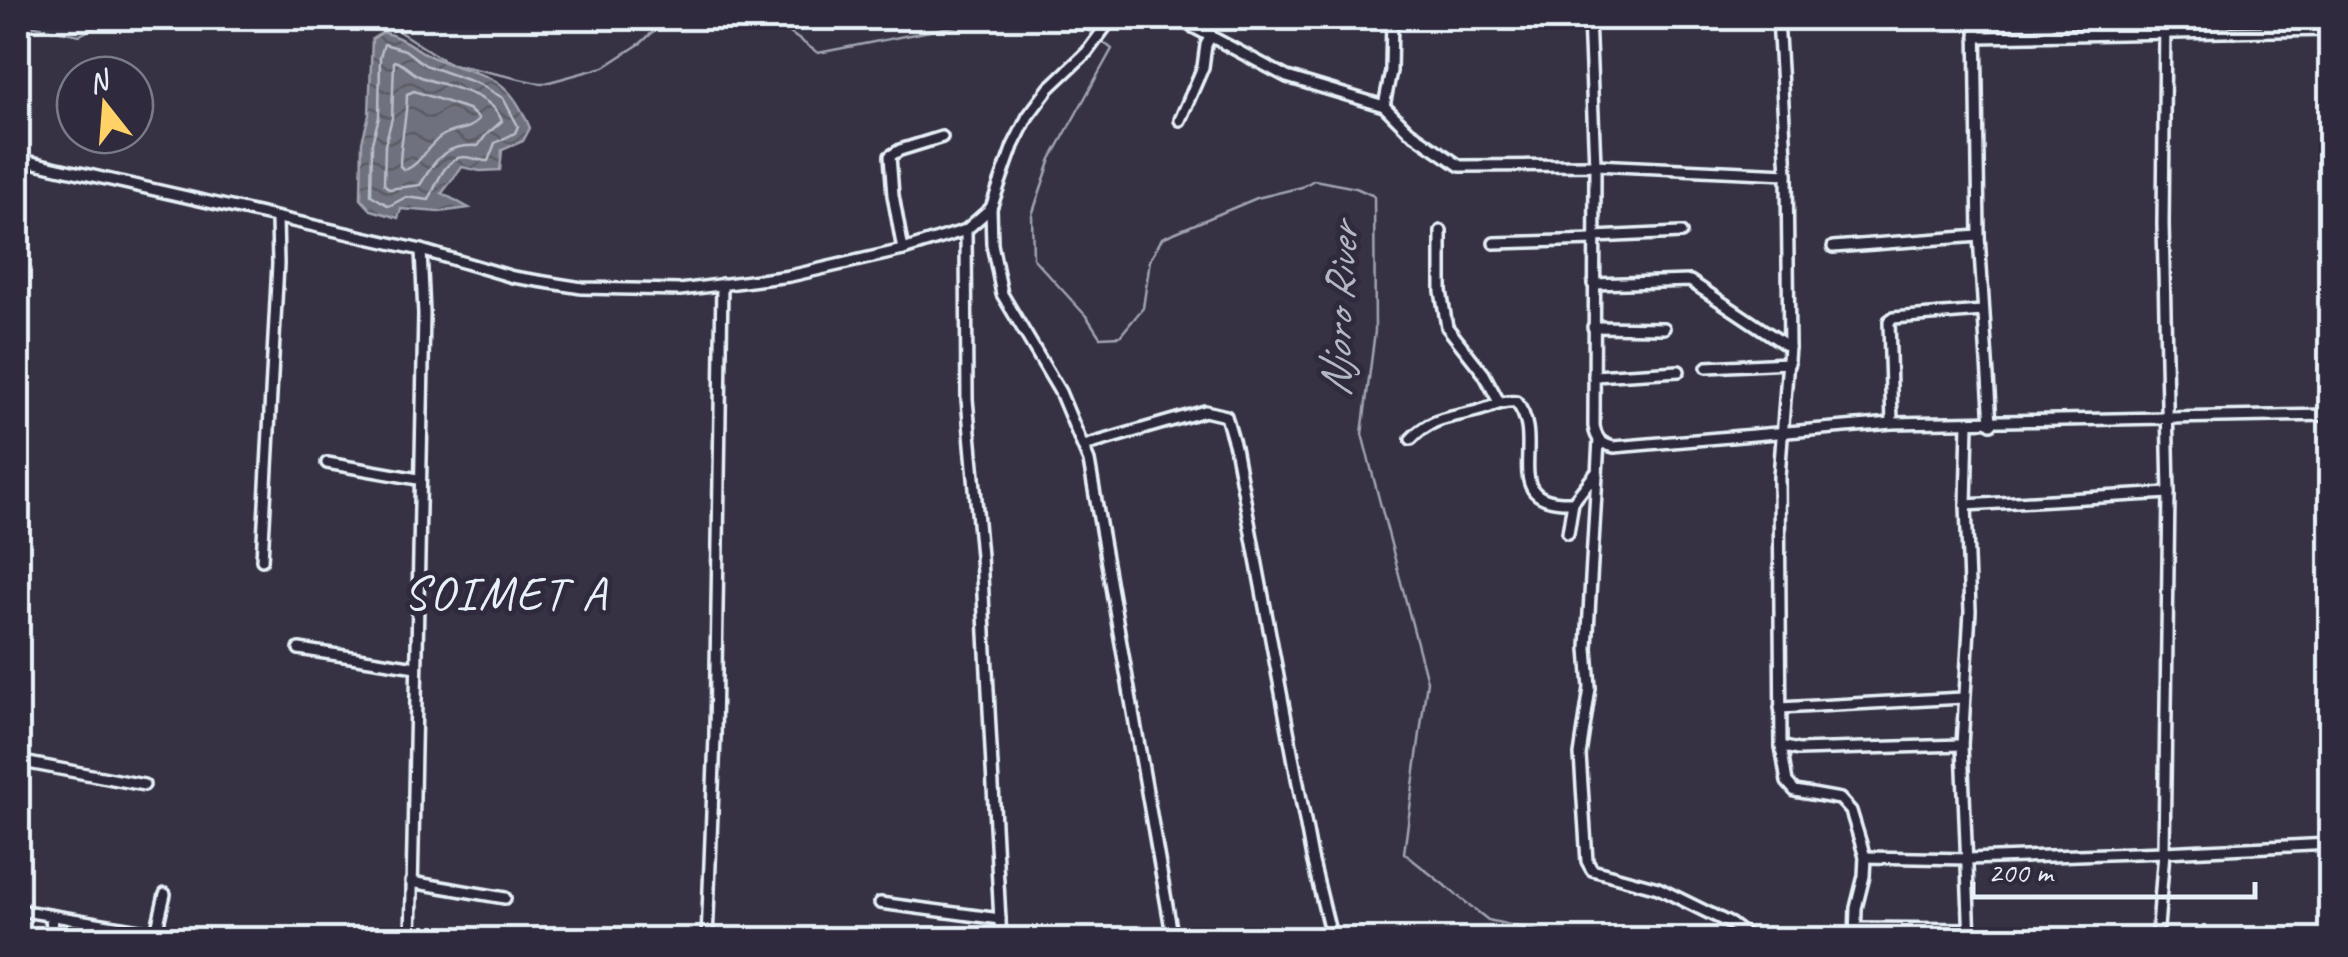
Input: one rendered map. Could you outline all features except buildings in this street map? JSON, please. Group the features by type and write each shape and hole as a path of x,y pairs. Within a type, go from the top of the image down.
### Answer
{"street":[{"path":"1112,18 1087,52 1049,88 1028,116 991,208 992,244 1002,294 1060,392 1084,446 1174,940"},
{"path":"1176,18 1287,77 1384,106 1409,132 1460,166 1595,165 1787,174"},
{"path":"1384,106 1392,18"},
{"path":"1589,18 1595,165 1594,426 1599,440 1587,648 1590,688 1580,755 1586,861 1592,870 1658,888 1731,924 1752,940"},
{"path":"1778,18 1787,174 1789,346 1779,477 1781,746 1787,782 1795,792 1840,799 1848,805 1865,857 1855,934 1969,934 1962,745 1970,612 1968,424"},
{"path":"1976,18 1978,236 1991,424"},
{"path":"2157,940 2164,852 2169,493 2163,224 2165,18"},
{"path":"1976,37 2330,30"},
{"path":"1180,120 1212,35"},
{"path":"904,250 890,156 942,138"},
{"path":"18,159 420,250 513,277 582,288 680,290 790,276 904,250 966,230 991,208"},
{"path":"262,560 278,264 277,218"},
{"path":"966,230 967,399 982,556 1001,940"},
{"path":"1441,231 1441,291 1448,327 1484,374 1499,402"},
{"path":"1494,244 1681,233"},
{"path":"1833,247 1978,236"},
{"path":"410,940 424,314 420,250"},
{"path":"1593,284 1690,281 1789,346"},
{"path":"707,940 715,737 722,284"},
{"path":"1892,424 1889,322 1893,318 1982,311"},
{"path":"1593,327 1664,328"},
{"path":"1708,367 1789,363"},
{"path":"1594,376 1680,371"},
{"path":"1411,439 1431,422 1499,402 1516,402 1527,420 1528,482 1532,492 1548,502 1572,502"},
{"path":"1084,446 1205,411 1226,416 1312,858 1332,940"},
{"path":"1599,440 1614,447 1892,424 2330,415"},
{"path":"327,463 418,479"},
{"path":"1568,533 1572,502 1596,473"},
{"path":"1966,505 2169,493"},
{"path":"299,649 416,667"},
{"path":"1780,708 1963,698"},
{"path":"1781,746 1798,750 1962,745"},
{"path":"18,761 144,785"},
{"path":"1865,857 1968,859 2330,844"},
{"path":"411,882 505,898"},
{"path":"18,910 151,932 157,928 165,894"},
{"path":"880,902 1000,920"},
{"path":"51,916 53,940"}],"water":[{"path":"383,32 502,85 521,109 530,128 523,141 502,150 500,170 462,167 442,193 469,208 439,212 401,209 398,218 371,210 361,199 372,39"}],"waterway":[{"name":"Njoro River","path":"30,18 30,25 80,35 112,18"},
{"name":"Njoro River","path":"191,18 234,25 395,29 448,63 542,84 604,67 641,43 668,18"},
{"name":"Njoro River","path":"769,18 818,53 996,18"},
{"name":"Njoro River","path":"1053,18 1081,25 1112,49 1051,159 1032,215 1033,258 1087,317 1100,337 1120,336 1143,308 1150,260 1162,238 1257,198 1302,187 1314,180 1356,188 1374,196 1375,331 1362,434 1427,681 1404,853 1488,920 1577,940"},
{"path":"1974,884 1975,940"}],"district":[{"name":"SOIMET A","path":"506,593"}]}
